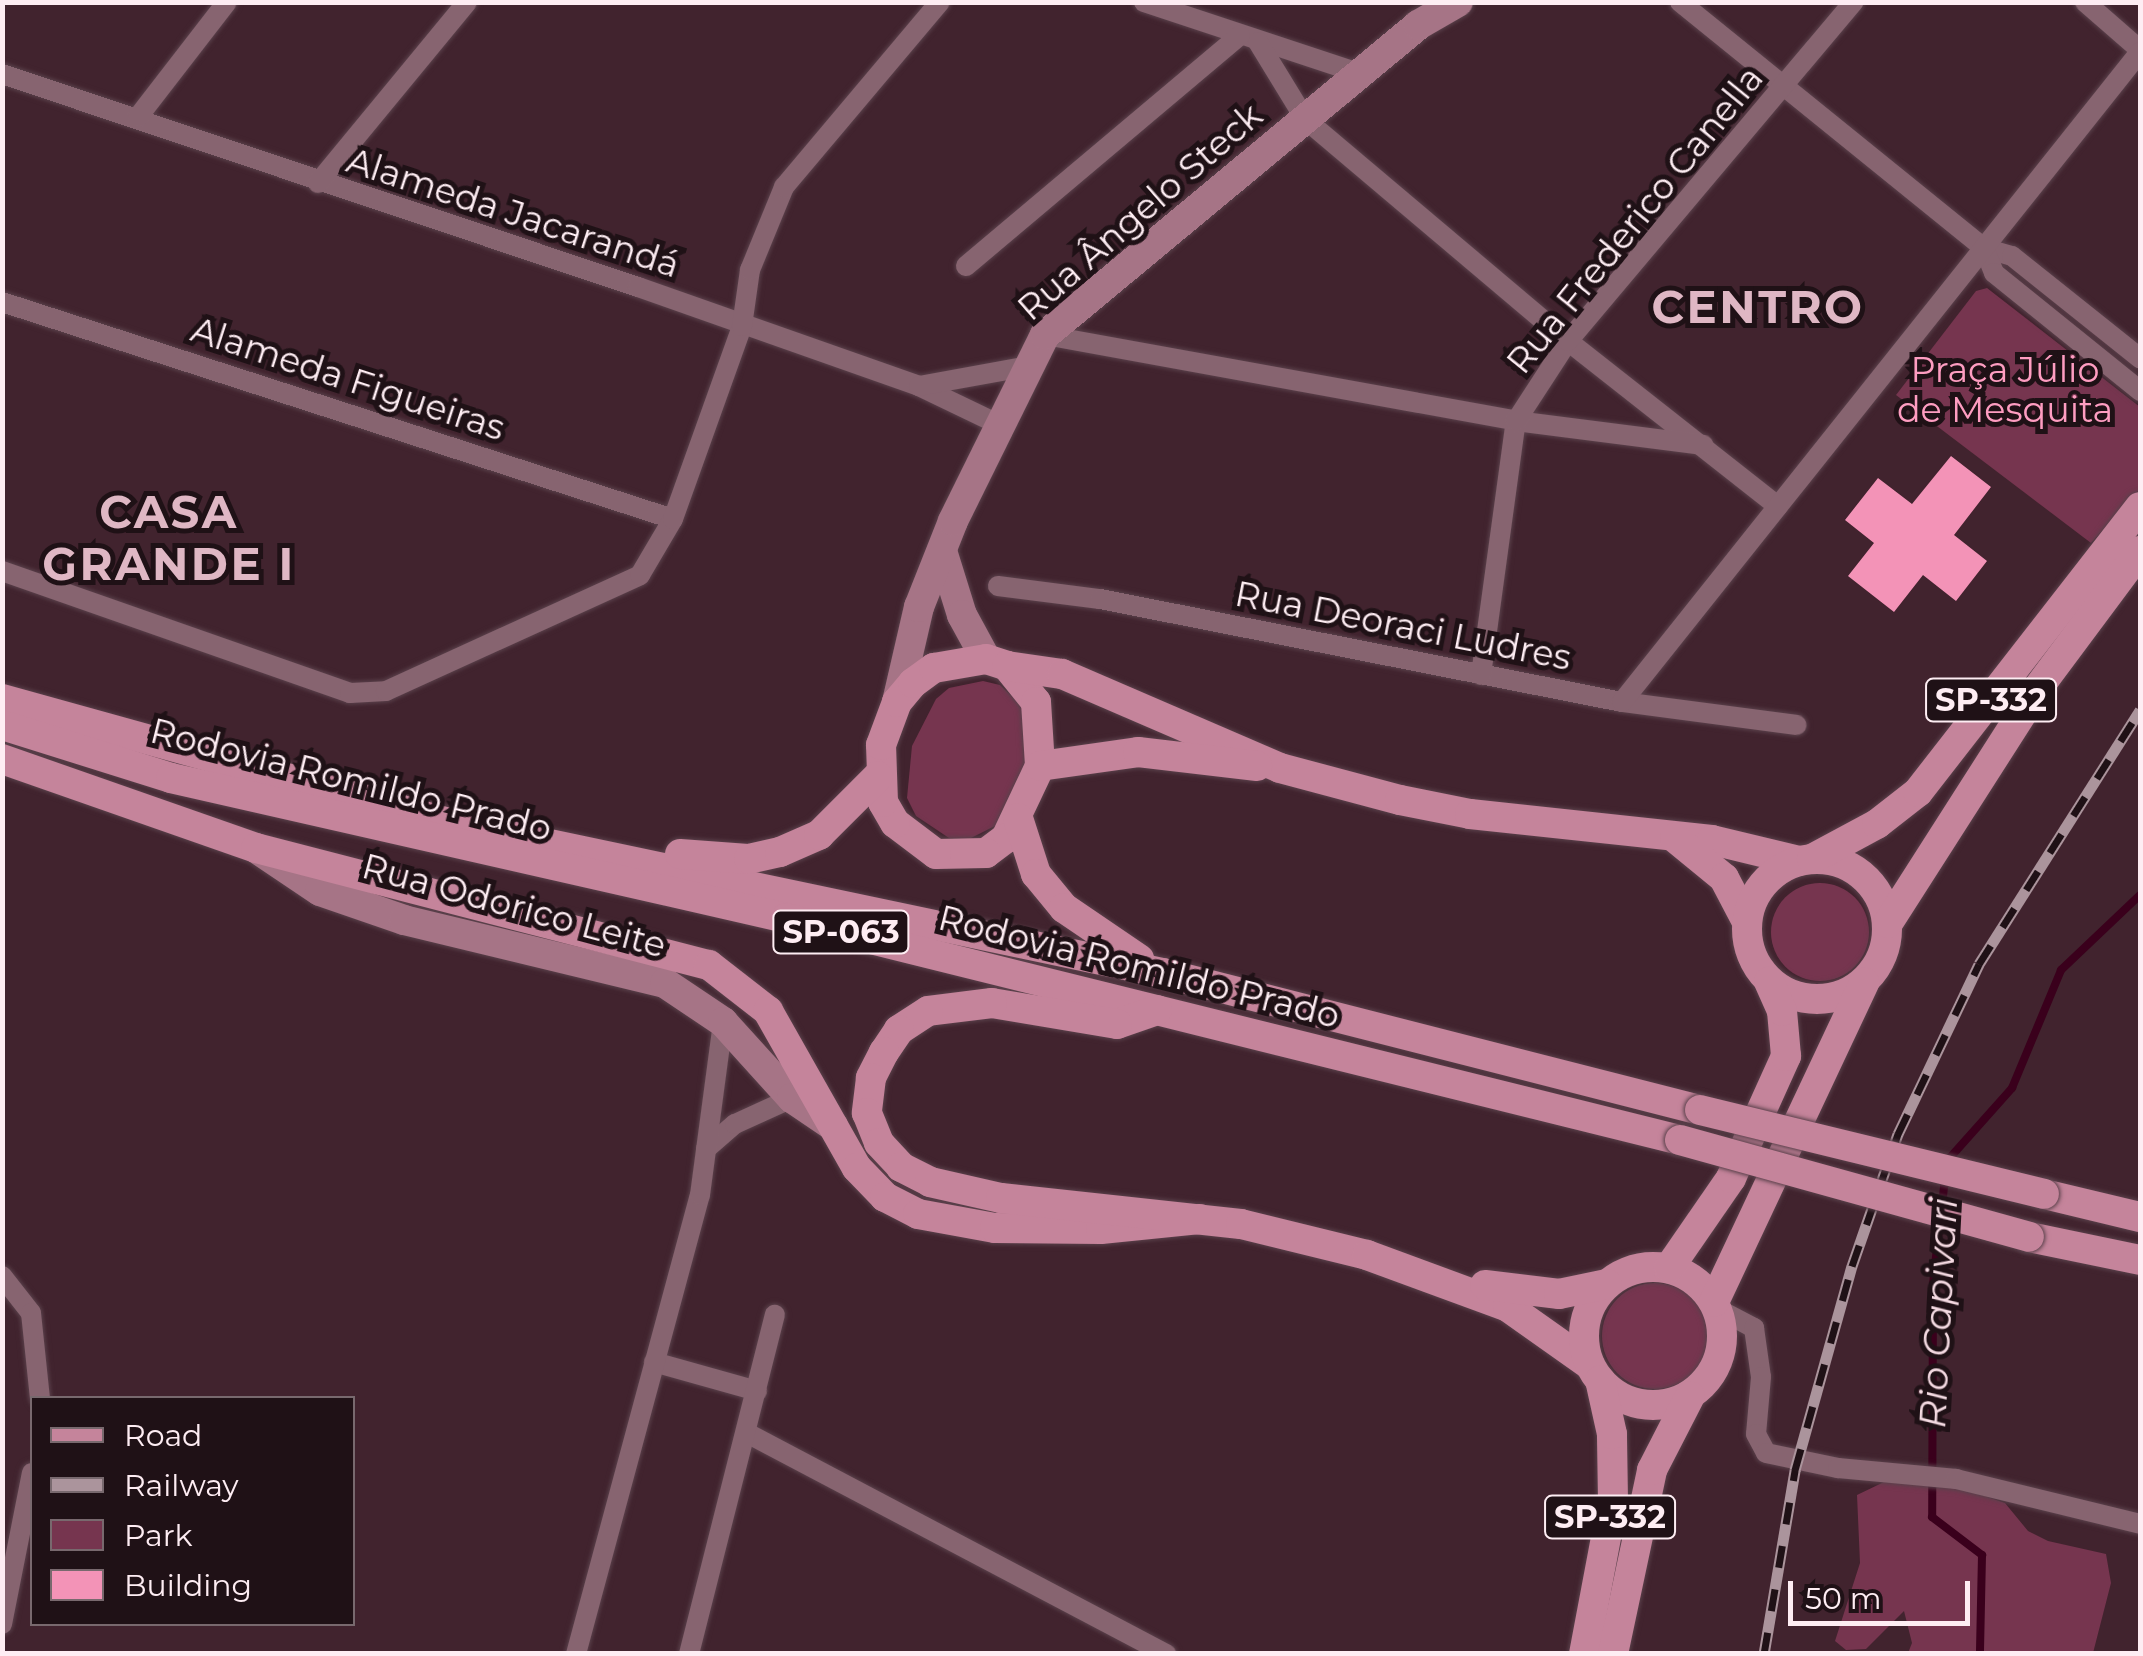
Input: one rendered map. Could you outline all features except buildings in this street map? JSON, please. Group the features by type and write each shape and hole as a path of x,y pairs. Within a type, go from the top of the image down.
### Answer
{"main road":[{"name":"Rua Ângelo Steck","path":"878,776 918,607 1024,367 1044,335 1425,14 1458,2"},
{"name":"SP-332","path":"1746,920 1764,882 1877,824 1918,792 2140,508"},
{"name":"SP-332","path":"1613,1654 1652,1470 1690,1396 1720,1358 1716,1306 1864,983 1883,956 1888,923 2038,688 2140,551"},
{"path":"445,822 749,859 818,834 878,776 895,823 936,854 986,854 1018,818 1040,766 1036,702 997,662 962,616 943,554"},
{"path":"897,702 934,668 997,662 1094,686 1280,768"},
{"name":"Rodovia Romildo Prado","path":"2,698 445,822 1163,973 2140,1217"},
{"name":"Rodovia Romildo Prado","path":"2,725 171,778 1157,1010 1680,1140 2035,1238 2140,1260"},
{"path":"1040,766 1138,752 1280,768 1470,814 1672,836 1806,860 1839,862 1863,876 1888,923"},
{"path":"2,759 256,848 709,966 768,1010 857,1168 885,1198 918,1214 995,1228 1101,1229 1200,1220"},
{"path":"1018,818 1036,874 1064,908 1163,973"},
{"path":"1670,1268 1718,1202 1786,1056 1782,1012 1750,953 1746,920 1724,878 1672,836"},
{"name":"Rua Odorico Leite","path":"256,848 320,891 404,920 664,983 723,1022 792,1098 834,1126"},
{"path":"1769,982 1816,1000 1864,983"},
{"path":"1157,1010 1117,1024 992,1003 928,1011 899,1030 884,1052 871,1078 867,1113 880,1143 901,1167 930,1182 1001,1198 1270,1230 1442,1281 1508,1307 1642,1405 1690,1396"},
{"path":"2035,1238 2140,1272"},
{"path":"1442,1281 1559,1294 1607,1284 1626,1272 1670,1268 1703,1287 1716,1306"},
{"name":"SP-332","path":"1584,1654 1612,1501 1612,1434 1585,1321 1607,1284"}],"street":[{"path":"138,117 227,2"},
{"path":"318,183 467,2"},
{"path":"2,571 350,693 386,691 640,575 673,519 742,326 750,270 784,187 940,2"},
{"path":"1144,2 1359,73"},
{"path":"1680,2 1987,244 2012,256 2140,358"},
{"name":"Rua Frederico Canella","path":"1481,675 1516,421 1568,341 1786,88 1854,2"},
{"path":"1622,702 2140,51 2084,2"},
{"path":"1249,39 1305,119 1568,341 1778,506"},
{"name":"Rua Ângelo Steck","path":"966,266 1249,39"},
{"name":"Alameda Jacarandá","path":"2,74 138,117 318,183 918,386 998,424"},
{"path":"1987,244 1994,273 2140,390"},
{"name":"Alameda Figueiras","path":"2,302 673,519"},
{"path":"1044,335 1516,421 1704,445"},
{"path":"918,386 1024,367"},
{"name":"Rua Deoraci Ludres","path":"998,586 1100,599 1622,702 1796,725"},
{"path":"576,1654 700,1195 723,1022"},
{"path":"706,1149 735,1124 792,1098"},
{"path":"2,1276 32,1313 40,1396"},
{"path":"1716,1306 1754,1328 1761,1350 1759,1448 1779,1459 1956,1479 2140,1524"},
{"path":"689,1654 775,1315"},
{"path":"654,1362 757,1391"},
{"path":"747,1433 1166,1654"},
{"path":"2,1624 30,1483"}],"green space":[{"name":"Praça Júlio de Mesquita","path":"1987,288 2140,407 2140,489 2091,543 1896,395 1976,291"},
{"path":"983,681 1000,685 1025,709 1030,759 1003,822 969,839 949,838 916,816 907,798 912,746 936,699 949,688"},
{"path":"1820,883 1839,886 1855,897 1866,913 1866,951 1855,967 1839,978 1820,981 1801,978 1785,967 1774,951 1771,932 1774,913 1785,897 1801,886"},
{"path":"1655,1283 1675,1287 1692,1299 1704,1316 1708,1336 1704,1356 1692,1373 1675,1385 1655,1389 1635,1385 1618,1373 1606,1356 1602,1336 1606,1316 1618,1299 1635,1287"},
{"path":"1941,1481 2005,1503 2028,1531 2048,1541 2106,1554 2111,1583 2093,1653 1908,1653 1912,1643 1904,1611 1866,1649 1846,1650 1835,1641 1860,1563 1857,1495 1884,1482"}],"waterway":[{"name":"Rio Capivari","path":"1947,1161 2012,1088 2061,970 2140,895"},
{"name":"Rio Capivari","path":"1942,1206 1945,1175"},
{"name":"Rio Capivari","path":"1940,1220 1933,1284 1932,1517 1982,1555 1980,1654"}],"railway":[{"path":"1764,1654 1795,1470 1852,1266 1898,1134 1979,964 2140,710"}],"district":[{"name":"CENTRO","path":"1758,307"},
{"name":"CASA GRANDE I","path":"169,538"}]}
